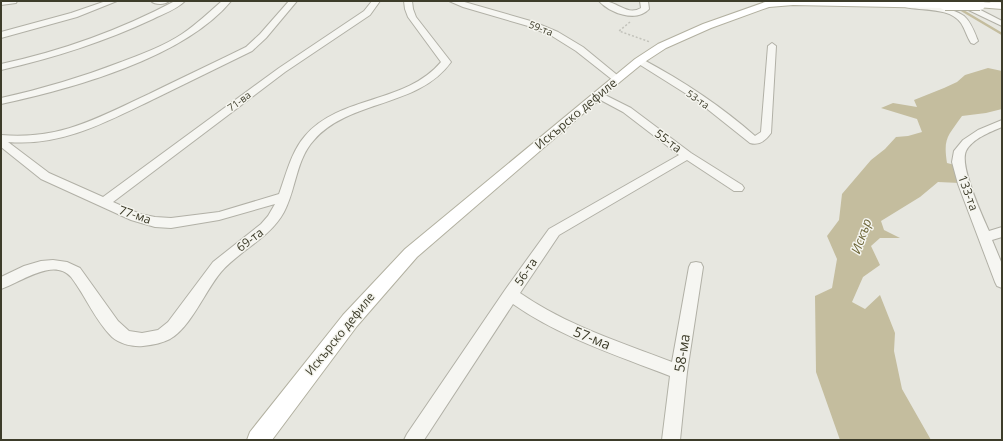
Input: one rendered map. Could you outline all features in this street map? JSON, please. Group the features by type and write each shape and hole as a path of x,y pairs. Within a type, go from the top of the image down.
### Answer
{"main road":[{"name":"Искърско дефиле","path":"258,440 342,330 380,284 405,258 617,79 639,61 662,46 713,24 768,4 793,2 998,4"}],"street":[{"path":"1,3 13,1"},
{"path":"1,35 74,15 113,1"},
{"path":"155,1 165,1"},
{"path":"170,1 182,1"},
{"path":"1,67 44,57 130,28 182,1"},
{"path":"1,101 50,90 108,71 159,50 184,37 227,1"},
{"path":"1,138 22,141 51,138 92,125 249,49 263,36 293,1"},
{"name":"71-ва","path":"103,203 288,66 367,13 376,1"},
{"name":"69-та","path":"1,283 45,265 61,266 74,270 86,285 110,322 123,336 142,339 164,334 181,318 199,289 217,267 239,247 266,228 278,211 302,148 309,137 320,126 337,117 417,86 433,78 442,70 446,62 442,53 415,22 409,12 408,1"},
{"name":"59-та","path":"453,1 534,25 554,33 570,41 617,79"},
{"path":"603,1 625,12 639,13 645,9 644,1"},
{"path":"951,3 1002,24"},
{"path":"906,4 956,15 964,22 974,41"},
{"name":"53-та","path":"639,61 720,113 754,141 761,138 766,133 772,46"},
{"name":"55-та","path":"599,95 627,110 687,154 738,188"},
{"name":"133-та","path":"1002,123 982,132 967,142 960,151 958,162 964,184 1002,282"},
{"name":"77-ма","path":"1,142 45,176 136,217 154,222 171,223 244,210 284,197"},
{"name":"56-та","path":"413,440 510,294 554,232 687,154"},
{"path":"985,237 1002,232"},
{"name":"58-ма","path":"671,440 679,372 696,267"},
{"name":"57-ма","path":"510,294 536,312 571,330 679,372"}],"path":[{"path":"639,13 619,31 662,46"}],"water":[{"name":"Искър","path":"988,68 1002,71 1002,109 962,116 950,133 946,142 947,163 955,165 960,183 938,182 920,197 881,221 884,230 900,238 880,238 871,246 880,265 863,277 852,302 865,309 880,295 895,333 894,351 902,389 931,440 840,440 816,372 815,296 832,288 837,259 827,236 839,220 842,194 871,160 885,149 896,137 908,136 922,132 917,119 881,108 893,103 917,107 914,100 957,82 965,75"}],"waterway":[{"path":"958,8 1002,34"}]}
